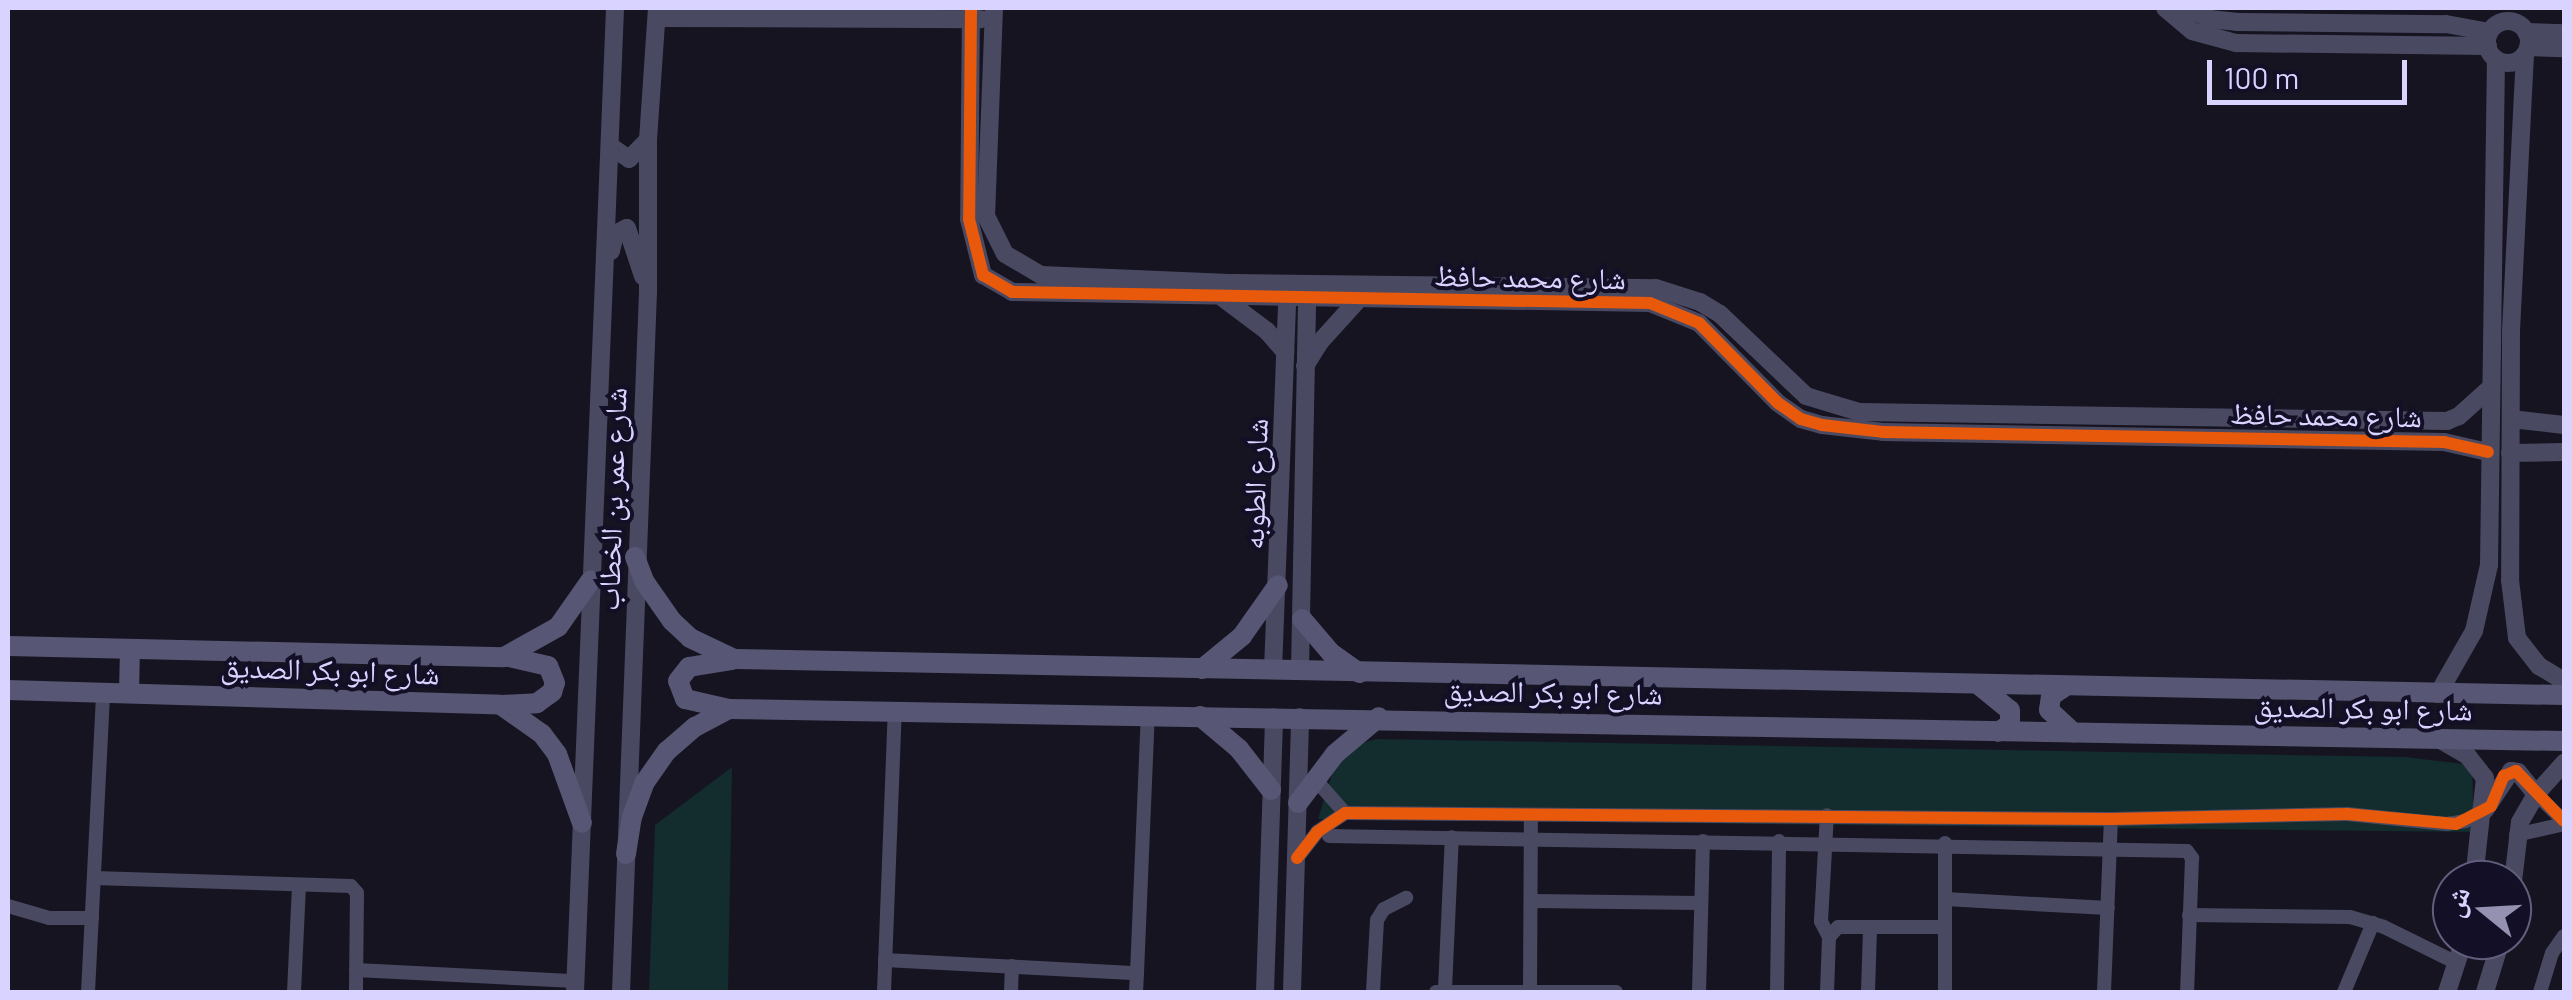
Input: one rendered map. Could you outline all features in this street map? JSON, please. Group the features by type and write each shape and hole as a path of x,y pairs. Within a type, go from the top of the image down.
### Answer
{"main road":[{"name":"شارع ابو بكر الصديق","path":"635,557 656,602 672,622 700,644 734,659 2564,695"},
{"name":"شارع ابو بكر الصديق","path":"504,657 532,645 558,627 591,580"},
{"path":"1202,668 1242,636 1278,584"},
{"path":"1302,619 1331,653 1362,674"},
{"name":"شارع ابو بكر الصديق","path":"8,646 504,657 534,660 548,666 554,683 552,692 538,703 501,705 8,690"},
{"path":"129,693 130,649"},
{"path":"730,709 685,699 678,681 689,666 734,659"},
{"path":"1980,686 2010,710 2010,724 1998,732"},
{"path":"2063,688 2051,696 2049,710 2074,734"},
{"path":"501,705 542,734 557,754 582,823"},
{"name":"شارع ابو بكر الصديق","path":"730,709 1379,717 2564,741"},
{"path":"626,854 632,817 645,782 666,751 695,727 730,709"},
{"path":"1200,716 1271,784"},
{"path":"1298,803 1306,780 1379,717"}],"street":[{"name":"شارع عمر بن الخطاب","path":"576,987 615,8"},
{"path":"2166,8 2192,31 2214,40 2440,45 2493,34 2512,21 2526,41 2564,48"},
{"path":"2188,8 2210,18 2436,24 2493,34 2510,62 2526,41 2564,33"},
{"path":"2438,694 2462,657 2478,620 2489,565 2488,390 2504,289 2527,8"},
{"name":"شارع عمر بن الخطاب","path":"621,992 648,291 648,140 657,13"},
{"path":"657,13 994,13"},
{"path":"971,13 968,126 989,127"},
{"name":"شارع محمد حافظ","path":"994,13 986,216 1006,254 1041,276 1656,288 1689,298 1720,314 1806,396 1832,406 1887,414 2444,442 2488,452"},
{"path":"2276,21 2276,44"},
{"path":"2436,24 2440,45"},
{"path":"2493,34 2511,418 2514,629 2524,651 2564,680"},
{"name":"شارع محمد حافظ","path":"968,126 969,220 975,254 983,275 1012,292 1650,303 1699,323 1778,403 1801,418 1822,425 1883,432 2446,422 2460,416 2488,390"},
{"path":"610,146 629,159 648,140"},
{"path":"603,290 615,234 622,227 631,231 648,291"},
{"path":"1223,298 1267,330 1285,352"},
{"name":"شارع الطوبه","path":"1273,670 1287,299"},
{"name":"شارع الطوبه","path":"1300,670 1307,300"},
{"path":"1305,366 1329,331 1358,300"},
{"path":"2511,418 2564,425"},
{"path":"2510,453 2564,452"},
{"path":"2488,509 2510,510"},
{"path":"1276,618 1302,619"},
{"path":"88,992 103,692"},
{"path":"884,992 896,710"},
{"path":"1136,992 1148,714"},
{"path":"1265,992 1274,716"},
{"path":"1300,717 1306,780"},
{"path":"2436,738 2478,765 2485,778 2477,860"},
{"path":"2514,860 2516,835 2536,794 2564,762"},
{"path":"1296,858 1316,832 1347,813 2111,819 2348,814 2447,824 2466,821 2491,806 2511,771 2518,772 2564,822 2516,835"},
{"path":"1271,784 1282,776 1306,780 1347,813 1348,836"},
{"path":"1292,992 1298,803"},
{"path":"1530,991 1532,815"},
{"path":"1827,815 1821,921 1829,937 1827,992"},
{"path":"2104,992 2111,819"},
{"path":"2447,824 2478,854"},
{"path":"1329,836 1945,844 2190,853 2187,992"},
{"path":"1452,837 1441,991 1616,992"},
{"path":"1699,992 1703,841"},
{"path":"1777,992 1779,841"},
{"path":"1945,844 1946,992"},
{"path":"94,878 355,888 356,992"},
{"path":"294,992 299,885"},
{"path":"1374,992 1377,920 1384,909 1406,898"},
{"path":"1945,899 2108,908"},
{"path":"1531,900 1701,903"},
{"path":"8,906 49,918 92,918"},
{"path":"2189,915 2338,916 2373,922 2457,963"},
{"path":"2344,992 2373,922"},
{"path":"1868,992 1870,926"},
{"path":"1829,937 1838,927 1945,927"},
{"path":"2540,992 2552,952 2564,936"},
{"path":"885,960 1137,973"},
{"path":"2447,992 2458,960"},
{"path":"2485,992 2495,960"},
{"path":"1011,992 1012,966"},
{"path":"356,970 576,987"}],"green space":[{"path":"1377,739 2405,757 2472,765 2474,832 1318,819 1334,768 1354,745"},
{"path":"732,767 728,992 649,992 655,825"}],"cycle path":[{"path":"971,8 969,219 983,275 1012,292 1650,303 1699,323 1778,403 1801,419 1822,425 1883,432 2444,442 2488,452"},
{"path":"1297,858 1317,832 1345,813 2111,819 2347,814 2456,824 2491,806 2504,776 2516,771 2564,821"}]}
